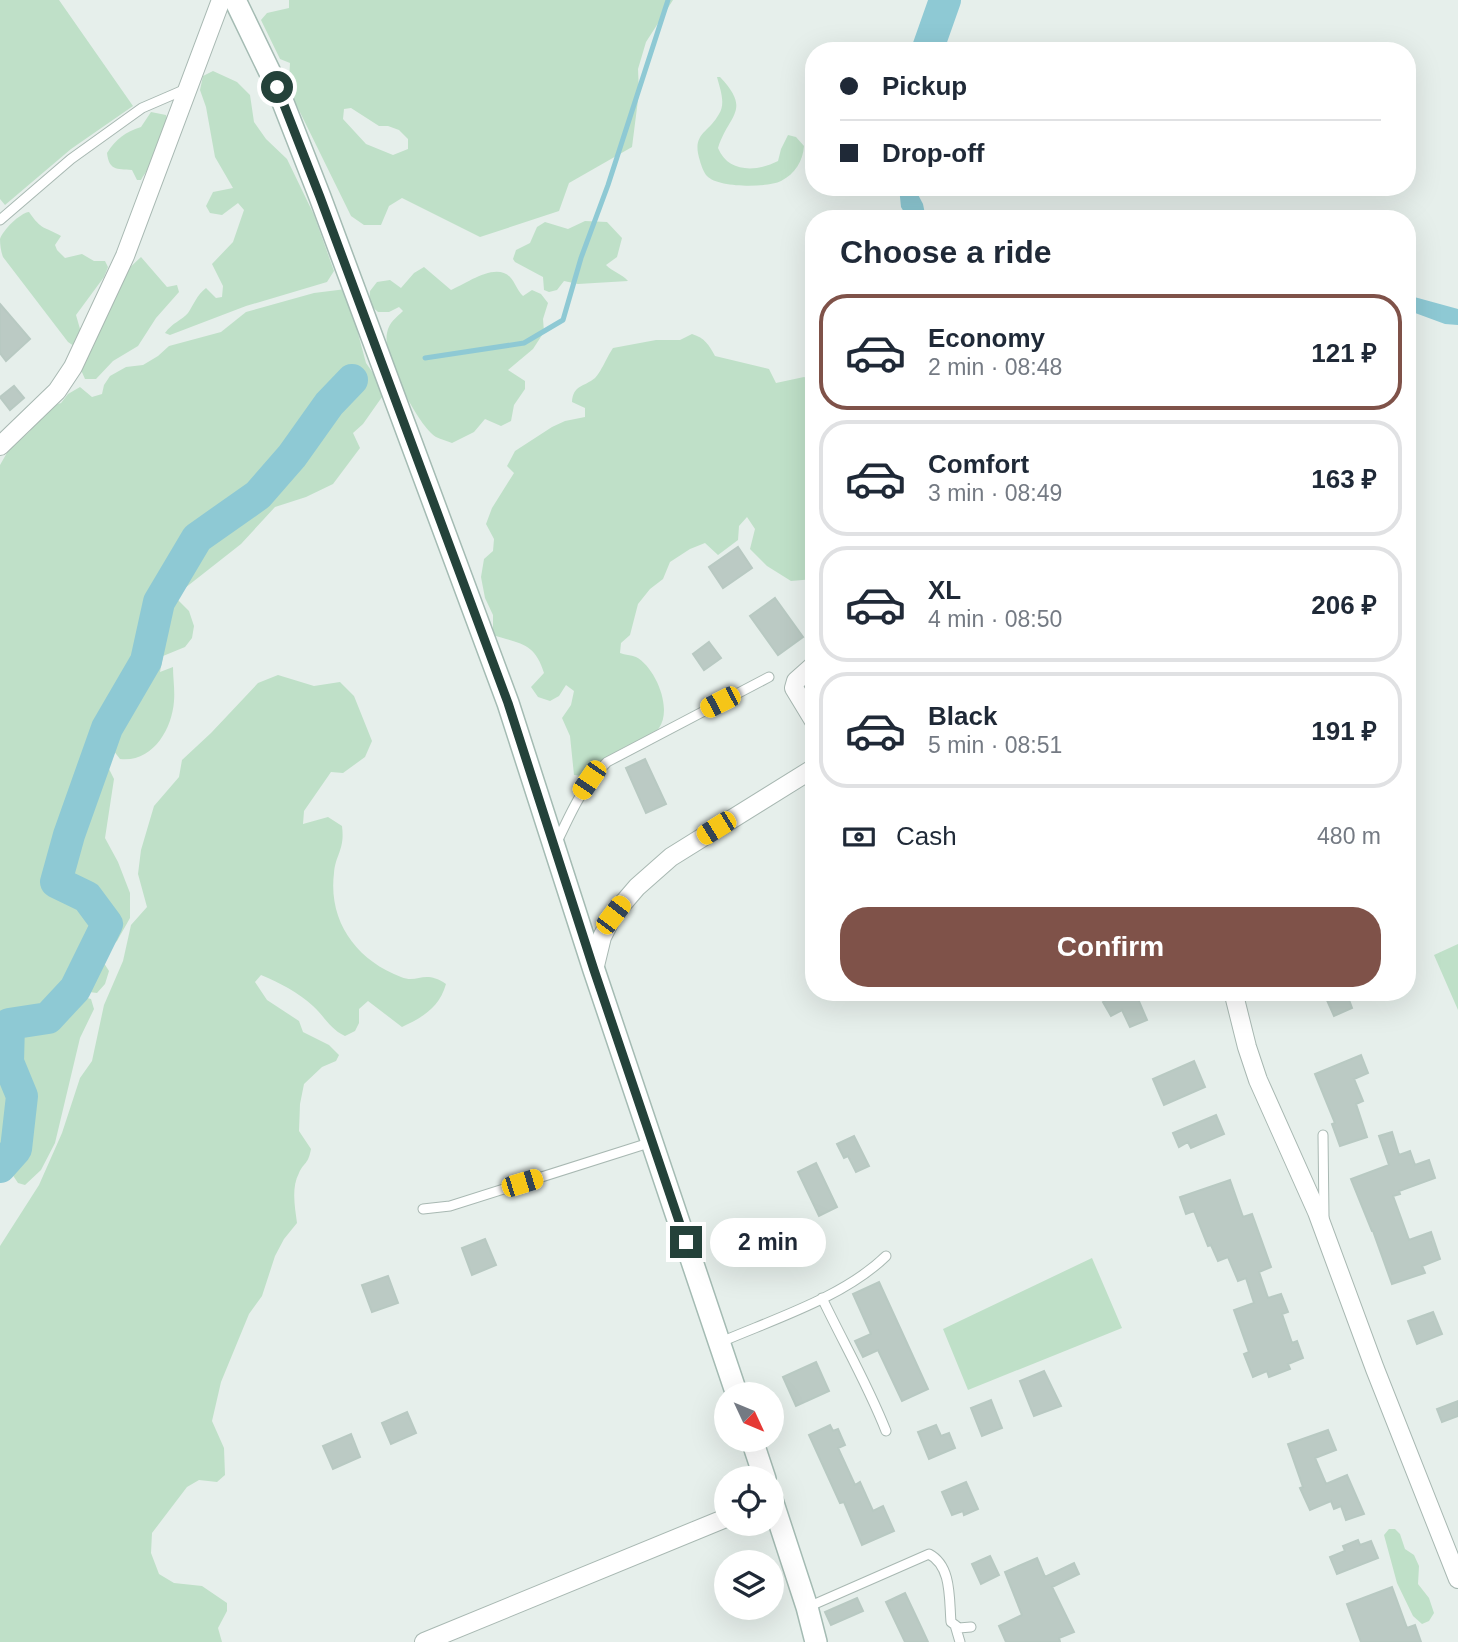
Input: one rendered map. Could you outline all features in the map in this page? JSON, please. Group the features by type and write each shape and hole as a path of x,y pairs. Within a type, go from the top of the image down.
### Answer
{"street":[{"path":"0,446 57,391 73,367 125,256 221,0"},
{"path":"235,0 277,87 320,197 508,703 594,970 733,1382"},
{"path":"805,673 796,681 794,688 805,706"},
{"path":"594,970 602,937 613,915 646,879 671,857 805,774"},
{"path":"1236,1001 1258,1080 1324,1232 1458,1579"},
{"path":"424,1642 714,1523"},
{"path":"784,1536 817,1642"}],"lane":[{"path":"0,220 71,159 142,108 188,88"},
{"path":"555,846 577,798 589,780 607,762 769,677"},
{"path":"1323,1135 1324,1232"},
{"path":"423,1209 450,1206 652,1142"},
{"path":"720,1343 822,1298 873,1269 886,1256"},
{"path":"822,1298 870,1391 886,1431"},
{"path":"807,1607 929,1554 937,1559 946,1573 951,1622 959,1628 971,1627"},
{"path":"955,1625 960,1642"}],"green space":[{"path":"0,0 59,0 133,106 71,149 5,205 0,199"},
{"path":"289,0 673,0 646,42 638,69 639,92 632,147 569,183 559,211 480,237 402,198 389,206 381,225 364,225 351,216 294,100 289,80 290,63 280,59 261,20 267,13 289,8","holes":["351,108 379,126 399,130 408,139 408,149 393,155 366,144 343,119 344,109"]},
{"path":"213,71 237,82 250,95 254,122 266,139 287,159 314,215 334,271 327,282 246,306 170,335 165,333 188,313 206,288 216,298 222,297 223,286 212,264 233,242 244,210 238,203 222,215 210,213 206,206 213,192 233,188 215,157 206,107 200,90 203,76"},
{"path":"717,77 730,88 736,105 718,148 723,156 736,166 744,168 770,165 778,161 788,135 796,137 804,146 803,152 797,167 786,178 765,185 743,186 721,183 706,175 700,161 698,145 702,134 715,121 721,110 722,96"},
{"path":"151,112 166,115 167,131 141,180 137,180 132,170 112,166 107,153 121,137 141,127"},
{"path":"29,212 40,225 61,236 55,245 65,258 82,254 94,261 105,261 108,267 104,277 76,315 82,336 77,348 68,342 2,255 2,235 17,219"},
{"path":"585,221 607,222 622,238 617,257 606,265 628,281 578,284 564,281 557,290 549,292 544,290 543,277 513,259 516,250 530,243 537,227 545,222 568,229"},
{"path":"141,257 167,287 177,285 179,292 156,318 138,346 113,361 96,379 85,379 81,370 125,272"},
{"path":"424,267 451,290 489,273 504,273 512,279 523,296 532,290 541,294 548,303 543,319 544,332 533,349 508,370 525,381 525,389 514,405 511,421 501,426 485,419 474,432 452,443 436,437 428,430 395,372 387,333 391,323 403,311 399,307 389,312 378,312 369,304 370,291 377,282 390,280 401,288 414,273"},
{"path":"346,289 366,363 382,386 382,397 363,424 353,433 360,448 333,484 306,497 275,507 241,544 185,588 177,599 189,611 194,626 192,638 185,647 163,656 160,672 173,667 174,701 169,723 158,742 142,756 120,759 110,746 102,755 114,779 105,838 130,893 130,918 117,941 108,949 104,945 102,960 109,971 105,984 97,993 89,992 86,987 80,996 91,999 94,1009 80,1038 55,1143 41,1170 25,1185 18,1183 10,1171 0,1183 0,1076 5,1082 0,1069 0,1032 13,1025 0,1026 0,465 8,451 30,431 46,408 61,403 68,394 80,387 92,397 102,394 110,376 126,367 143,365 169,346 221,332 246,312 314,293"},
{"path":"692,334 706,342 715,356 769,369 776,383 805,377 805,580 791,581 767,566 750,549 755,529 747,517 739,526 738,540 718,555 705,543 670,562 663,579 650,589 638,604 630,635 621,643 620,653 636,657 650,670 663,699 663,720 655,732 615,754 604,769 592,768 582,776 574,775 570,736 562,718 571,705 574,691 566,685 559,696 550,701 538,697 531,687 544,673 536,656 526,646 493,635 493,615 485,598 481,577 484,559 493,551 494,539 486,524 492,508 514,473 507,466 515,451 552,427 585,417 585,408 572,402 574,392 597,376 613,348 656,340 680,340"},
{"path":"278,675 314,686 340,682 354,696 372,741 365,757 343,773 331,772 304,811 303,824 328,817 342,826 333,891 341,923 348,937 358,949 385,970 407,979 427,977 446,984 435,1006 402,1027 368,1001 359,1009 359,1023 355,1031 345,1036 331,1026 307,1001 288,988 261,975 255,982 267,1000 299,1021 303,1032 329,1045 339,1055 336,1061 322,1067 304,1084 299,1131 311,1149 295,1185 297,1223 275,1256 262,1296 249,1314 221,1382 212,1421 224,1448 225,1475 217,1482 199,1480 187,1487 152,1533 151,1553 159,1574 174,1583 202,1586 227,1603 227,1611 218,1628 222,1642 0,1642 0,1246 39,1185 62,1133 80,1078 92,1061 104,1005 123,961 131,925 147,907 138,874 141,850 154,806 179,777 182,760 258,683"},
{"path":"1458,944 1458,1010 1434,955"},
{"path":"1092,1258 1122,1328 968,1390 943,1329"},
{"path":"1389,1529 1395,1529 1400,1534 1405,1549 1414,1555 1419,1566 1418,1584 1429,1598 1434,1613 1429,1621 1422,1624 1413,1616 1397,1583 1384,1535"}],"water":[{"path":"900,196 919,196 924,210 903,210"},
{"path":"1416,297 1458,309 1458,325 1445,324 1416,313"}],"building":[{"path":"0,304 30,339 6,361 0,353"},
{"path":"14,386 24,398 10,410 0,397"},
{"path":"738,547 752,568 723,588 709,567"},
{"path":"775,598 803,637 778,655 750,616"},
{"path":"709,642 721,658 704,670 693,654"},
{"path":"645,759 666,804 646,813 626,768"},
{"path":"1139,1001 1147,1020 1130,1027 1122,1010 1111,1016 1103,1002"},
{"path":"1327,1001 1349,1001 1352,1008 1334,1016"},
{"path":"1361,1055 1368,1073 1354,1079 1363,1101 1356,1104 1367,1137 1340,1146 1332,1124 1335,1123 1315,1074"},
{"path":"1194,1061 1205,1087 1164,1105 1153,1079"},
{"path":"1216,1115 1224,1134 1191,1148 1188,1142 1179,1147 1173,1133"},
{"path":"1392,1132 1399,1155 1410,1151 1415,1165 1429,1160 1435,1178 1399,1191 1400,1194 1393,1196 1409,1240 1431,1232 1440,1259 1422,1266 1425,1273 1392,1284 1351,1179 1389,1165 1379,1136"},
{"path":"854,1136 869,1166 856,1172 848,1156 844,1158 837,1144"},
{"path":"816,1163 837,1207 819,1216 798,1172"},
{"path":"1230,1180 1243,1217 1252,1214 1271,1267 1259,1272 1268,1298 1281,1294 1288,1312 1282,1314 1292,1343 1297,1341 1303,1358 1288,1364 1290,1369 1269,1377 1267,1371 1253,1377 1244,1354 1249,1352 1234,1310 1254,1303 1246,1278 1238,1281 1228,1257 1218,1261 1211,1245 1208,1246 1194,1211 1186,1214 1180,1197"},
{"path":"485,1239 496,1265 472,1275 462,1248"},
{"path":"388,1276 398,1303 372,1312 362,1285"},
{"path":"879,1282 928,1389 902,1401 878,1350 863,1357 855,1341 871,1334 853,1294"},
{"path":"1433,1312 1442,1334 1417,1344 1408,1321"},
{"path":"816,1362 829,1391 796,1406 783,1377"},
{"path":"1044,1371 1061,1406 1034,1416 1020,1381"},
{"path":"991,1400 1002,1428 982,1436 971,1408"},
{"path":"1458,1401 1458,1416 1442,1422 1437,1409"},
{"path":"407,1412 416,1433 391,1444 382,1423"},
{"path":"830,1425 833,1431 838,1429 845,1445 838,1448 855,1485 860,1482 873,1511 883,1506 894,1531 862,1545 844,1502 840,1503 809,1435"},
{"path":"936,1425 941,1436 949,1433 955,1448 929,1459 918,1432"},
{"path":"1328,1430 1336,1450 1315,1458 1326,1484 1347,1475 1364,1514 1346,1520 1341,1506 1334,1509 1331,1501 1310,1510 1300,1488 1303,1487 1288,1444"},
{"path":"351,1434 360,1457 333,1469 323,1446"},
{"path":"966,1482 978,1509 964,1515 963,1511 952,1515 942,1492"},
{"path":"1358,1540 1360,1545 1371,1541 1378,1558 1337,1574 1330,1557 1345,1551 1343,1546"},
{"path":"990,1556 999,1575 981,1584 972,1564"},
{"path":"1037,1558 1045,1577 1074,1563 1079,1574 1052,1587 1074,1632 1059,1638 1060,1642 1006,1642 999,1626 1022,1615 1005,1572"},
{"path":"1392,1587 1407,1628 1415,1625 1421,1642 1361,1642 1347,1604"},
{"path":"905,1593 928,1642 905,1642 886,1602"},
{"path":"857,1598 863,1611 831,1625 825,1612"}],"waterway":[{"path":"425,358 524,343 563,320 581,258 608,185 668,0"},
{"path":"930,42 945,0"},
{"path":"0,1167 16,1149 22,1096 8,1062 9,1024 48,1018 75,989 107,924 87,897 56,882 69,835 107,728 146,661 159,602 197,538 258,495 292,456 329,404 352,380"}],"route":[{"path":"277,87 508,703 686,1242"}]}
